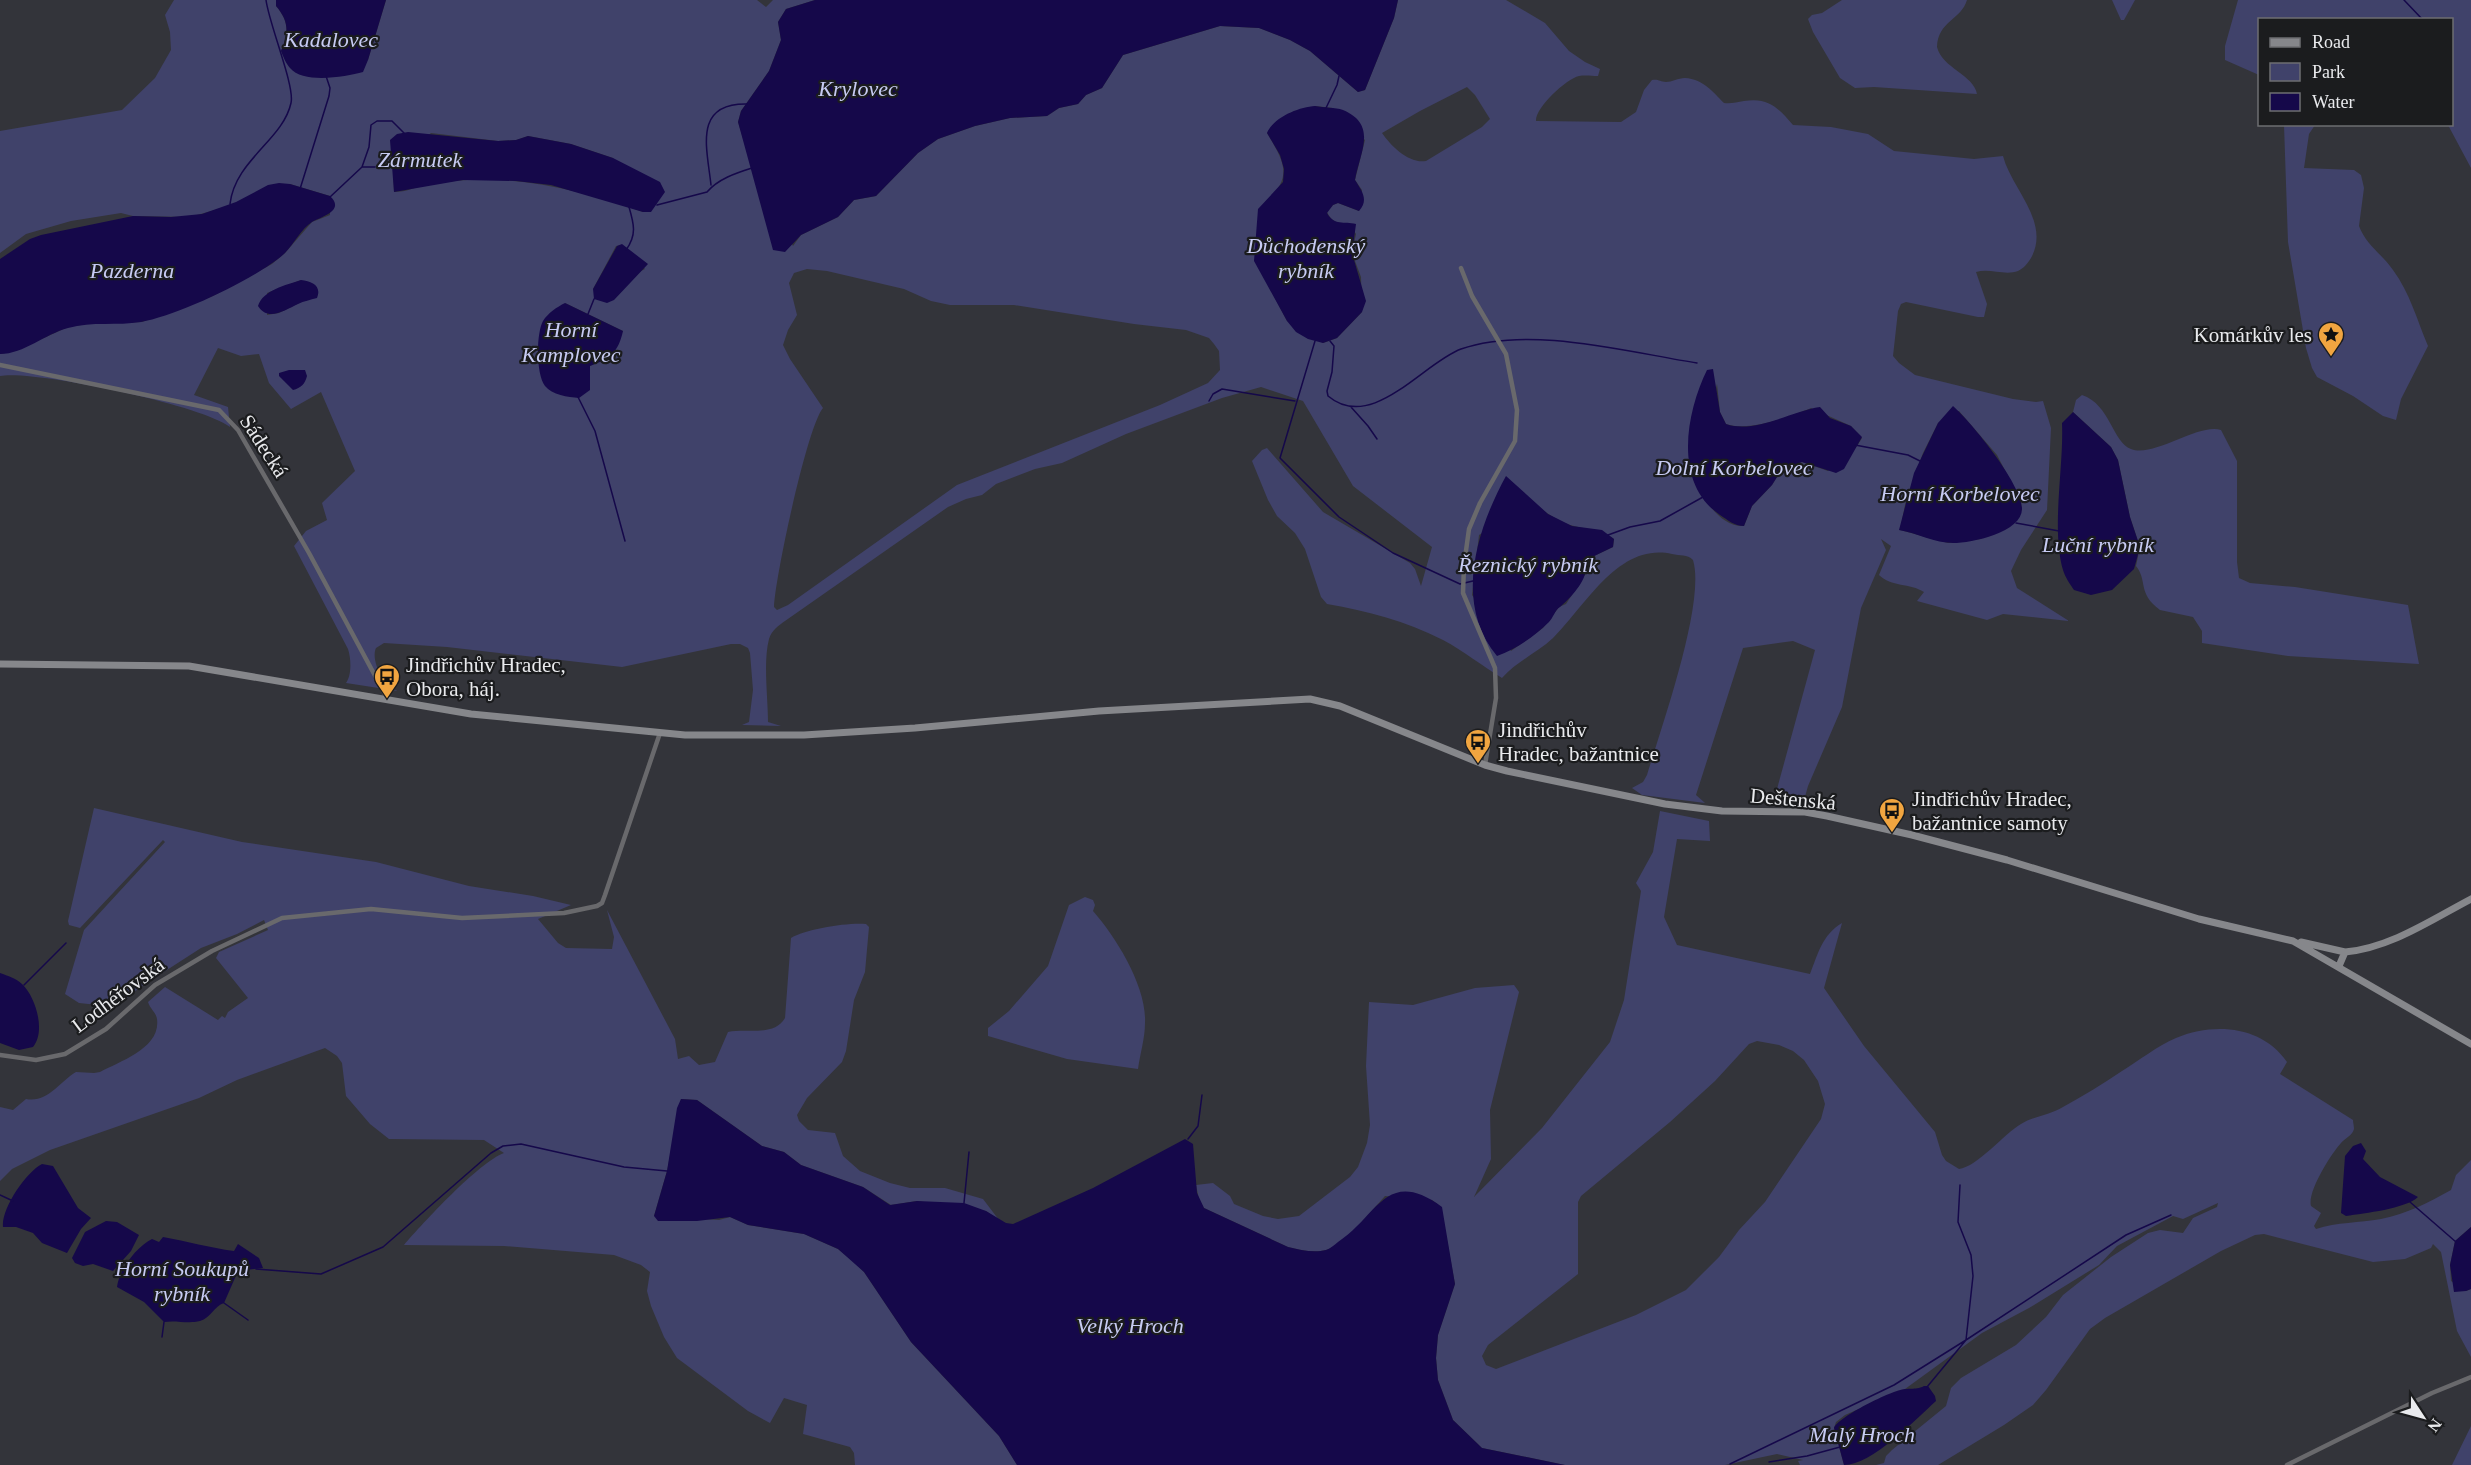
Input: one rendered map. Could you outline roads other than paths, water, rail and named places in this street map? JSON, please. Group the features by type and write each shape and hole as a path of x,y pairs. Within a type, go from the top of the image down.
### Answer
{"main road":[{"name":"Deštenská","path":"0,664 189,666 471,714 685,735 804,735 915,728 1099,711 1310,699 1340,706 1485,765 1665,804 1722,811 1805,812 1912,835 2055,874 2199,920 2345,952"},
{"path":"2339,966 2345,952 2364,950 2386,943 2471,900"},
{"path":"2294,941 2471,1044"}],"street":[{"path":"1461,268 1477,306 1506,354 1516,410 1515,441 1480,503 1469,529 1464,565 1463,593 1495,668 1496,698 1485,765"},
{"name":"Sádecká","path":"0,365 219,410 244,440 309,553 387,698"},
{"name":"Lodhéřovská","path":"0,1055 36,1060 64,1054 106,1029 155,985 212,951 282,918 371,909 462,918 564,914 597,906 602,903 605,895 660,733"},
{"path":"2287,1465 2432,1393 2471,1377"}],"water":[{"name":"Kadalovec","path":"276,0 386,0 363,72 325,78 314,78 296,73 290,68 281,51 286,27 276,6"},
{"name":"Krylovec","path":"815,0 1398,0 1394,18 1365,90 1358,92 1310,51 1290,40 1259,28 1220,26 1123,55 1102,88 1086,95 1078,104 1059,108 1047,116 1010,118 975,126 938,139 918,153 876,196 854,200 838,217 801,235 785,252 773,250 738,122 741,111 769,71 781,40 778,22 786,9"},
{"name":"Důchodenský rybník","path":"1315,106 1340,109 1354,116 1360,123 1364,140 1355,180 1364,199 1362,207 1359,211 1338,203 1333,205 1327,213 1333,220 1356,224 1352,253 1366,301 1362,312 1337,338 1323,343 1308,339 1296,332 1287,321 1254,261 1258,209 1283,182 1284,169 1280,155 1267,133 1275,122 1288,114"},
{"name":"Zármutek","path":"408,132 498,141 516,140 528,136 571,144 613,158 660,182 665,192 651,212 643,212 551,185 516,181 463,180 394,192 390,140 397,134"},
{"name":"Pazderna","path":"279,183 330,196 335,206 330,213 308,225 285,253 273,263 216,295 175,312 141,322 77,326 59,331 18,351 0,354 0,259 30,239 133,216 171,217 202,214 236,202 268,185"},
{"path":"622,244 648,264 614,300 607,303 594,299 593,289 617,246"},
{"path":"301,280 317,287 317,298 272,314 262,311 258,306 270,292"},
{"name":"Horní Kamplovec","path":"565,303 623,331 616,350 590,366 590,390 579,398 552,392 545,386 540,373 539,335 543,321 553,310"},
{"name":"Dolní Korbelovec","path":"1713,369 1720,412 1726,424 1749,426 1761,424 1820,407 1830,418 1851,426 1862,437 1844,469 1836,473 1802,462 1782,469 1772,485 1752,506 1744,526 1734,524 1720,515 1705,501 1695,485 1688,447 1689,426 1700,387 1707,370"},
{"path":"289,370 305,370 307,376 302,385 293,390 279,376 279,373"},
{"name":"Horní Korbelovec","path":"1953,406 1983,439 2005,469 2020,497 2022,508 2020,516 2006,530 1972,541 1953,543 1899,530 1914,473 1938,423"},
{"name":"Luční rybník","path":"2073,412 2111,447 2118,460 2130,517 2140,547 2134,569 2112,590 2091,595 2074,590 2064,573 2058,536 2062,423"},
{"name":"Řeznický rybník","path":"1506,476 1548,514 1572,526 1602,530 1614,539 1613,547 1590,558 1578,588 1549,622 1524,642 1497,656 1484,635 1476,613 1473,590 1474,566 1486,519"},
{"path":"0,973 20,982 31,997 39,1024 37,1041 33,1047 19,1050 0,1043"},
{"name":"Velký Hroch","path":"681,1099 697,1100 762,1146 784,1152 801,1165 863,1187 890,1205 917,1201 964,1203 986,1211 1006,1223 1013,1224 1093,1188 1185,1139 1193,1144 1197,1193 1204,1208 1288,1247 1312,1251 1328,1249 1351,1232 1373,1209 1395,1193 1408,1192 1423,1196 1442,1207 1455,1284 1438,1335 1436,1358 1438,1380 1453,1420 1482,1448 1565,1465 1017,1465 999,1436 911,1342 864,1272 838,1249 804,1234 748,1225 730,1217 697,1221 658,1221 654,1216 667,1171 677,1108"},
{"path":"2361,1143 2366,1151 2363,1159 2380,1177 2418,1197 2404,1205 2384,1210 2346,1216 2341,1213 2345,1156 2353,1146"},
{"path":"42,1164 53,1166 78,1208 91,1218 81,1229 67,1253 42,1243 33,1233 16,1227 3,1227 3,1219 10,1201 22,1183"},
{"path":"106,1221 117,1222 139,1235 131,1251 113,1271 93,1264 83,1266 75,1263 72,1258 85,1232"},
{"path":"2471,1227 2471,1289 2454,1292 2450,1265 2455,1241"},
{"name":"Horní Soukupů rybník","path":"163,1237 234,1251 238,1244 259,1258 263,1268 238,1271 224,1303 204,1319 191,1322 164,1322 144,1302 117,1287 121,1273 134,1253 152,1239 159,1242"},
{"name":"Malý Hroch","path":"1928,1386 1936,1401 1880,1450 1855,1463 1844,1465 1834,1428 1838,1423 1855,1411 1889,1394"}],"waterway":[{"path":"230,204 241,175 249,162 279,128 291,103 286,69 266,0"},
{"path":"2404,0 2421,18"},
{"path":"300,189 329,96 330,88 326,76"},
{"path":"1326,108 1339,76"},
{"path":"711,185 706,143 711,119 718,111 730,106 747,104"},
{"path":"362,167 369,147 371,125 377,121 392,121 404,133"},
{"path":"383,166 395,166"},
{"path":"330,197 362,167 375,167"},
{"path":"657,205 707,192 722,180 752,168"},
{"path":"626,250 634,229 629,207"},
{"path":"588,314 594,299"},
{"path":"1330,341 1334,346 1328,396 1345,405 1362,406 1379,401 1397,392 1446,357 1461,349 1488,342 1547,340 1578,343 1697,363"},
{"path":"1315,341 1280,458 1339,517 1393,553 1460,584 1473,581"},
{"path":"1209,401 1213,394 1222,389 1295,401"},
{"path":"578,397 595,431 625,541"},
{"path":"1351,407 1377,439"},
{"path":"1855,445 1908,455 1920,461"},
{"path":"1608,535 1630,527 1660,521 1703,497"},
{"path":"2016,523 2059,531"},
{"path":"24,985 66,943"},
{"path":"1188,1139 1198,1126 1202,1095"},
{"path":"256,1269 321,1274 383,1247 491,1153 503,1146 521,1144 624,1167 667,1171"},
{"path":"964,1203 969,1152"},
{"path":"1730,1464 1894,1385 1966,1340 1973,1276 1971,1255 1958,1222 1960,1185"},
{"path":"0,1195 13,1201"},
{"path":"2410,1202 2456,1242"},
{"path":"1927,1387 1966,1340 2126,1235 2171,1215"},
{"path":"224,1303 248,1320"},
{"path":"162,1337 164,1322"},
{"path":"1769,1462 1807,1456 1840,1447"}],"place":[{"name":"Komárkův les","path":"2331,358"},
{"name":"Jindřichův Hradec, Obora, háj.","path":"387,700"},
{"name":"Jindřichův Hradec, bažantnice","path":"1478,765"},
{"name":"Jindřichův Hradec, bažantnice samoty","path":"1892,834"}]}
